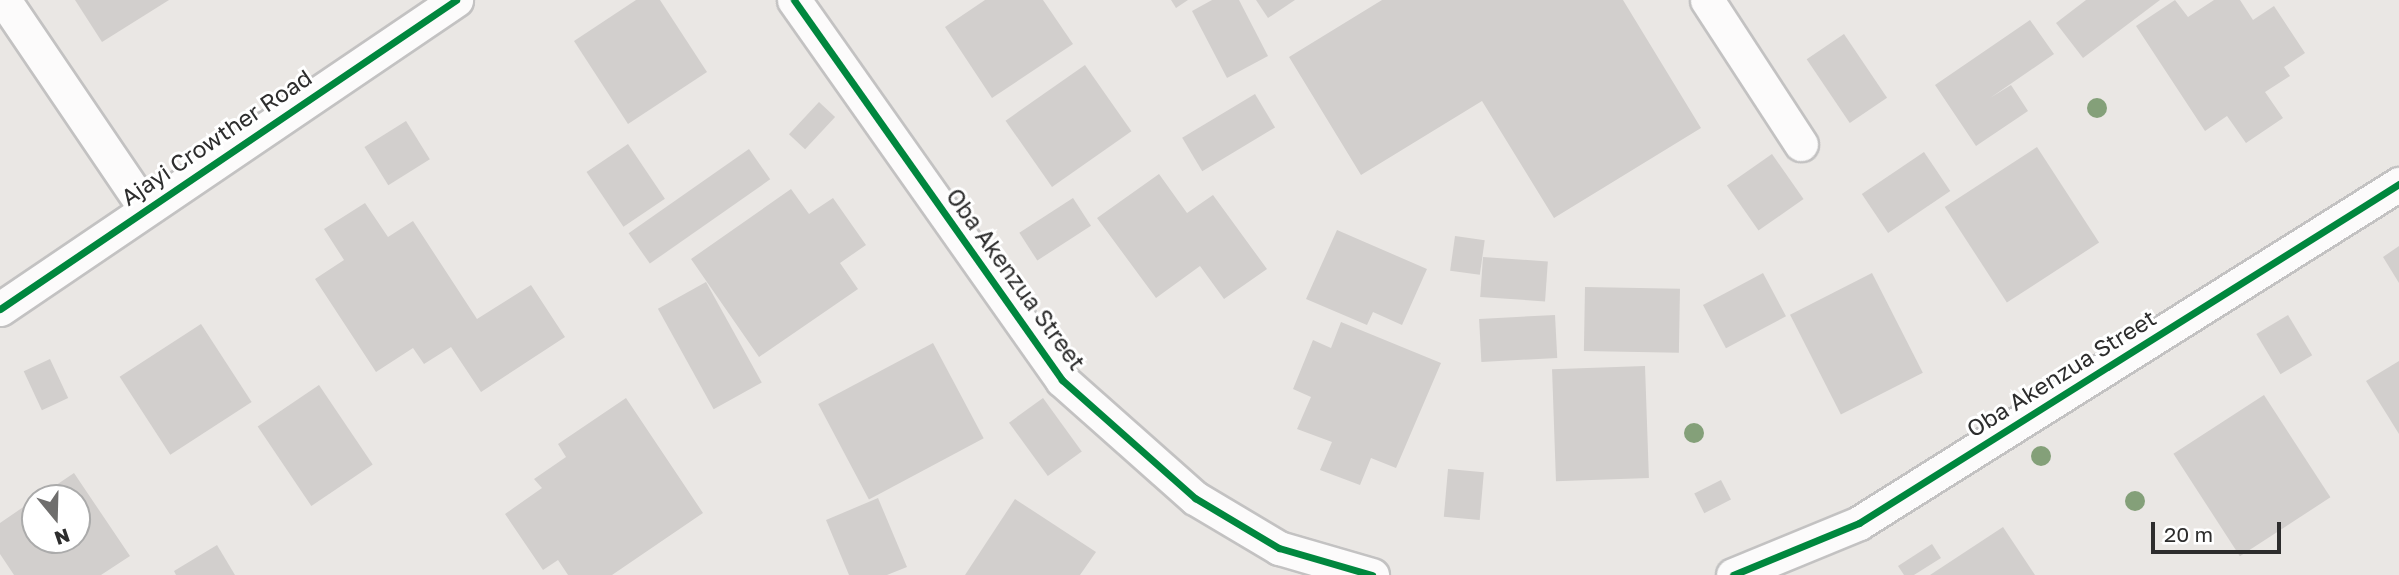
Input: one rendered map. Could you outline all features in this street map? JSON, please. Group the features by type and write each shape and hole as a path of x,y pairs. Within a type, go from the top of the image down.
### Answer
{"street":[{"path":"4,0 145,208"},
{"name":"Ajayi Crowther Road","path":"0,309 145,208 456,0"},
{"name":"Oba Akenzua Street","path":"794,0 1062,380 1195,498 1279,548 1372,575"},
{"path":"1707,0 1801,144"},
{"name":"Oba Akenzua Street","path":"1733,575 1859,523 2399,184"}],"building":[{"path":"75,0 169,0 102,42"},
{"path":"636,0 660,0 707,72 628,124 574,41"},
{"path":"985,0 1043,0 1073,44 992,98 945,27"},
{"path":"1171,0 1188,0 1176,8"},
{"path":"1212,0 1239,0 1268,56 1227,78 1192,11"},
{"path":"1256,0 1295,0 1268,18"},
{"path":"1382,0 1623,0 1701,128 1554,218 1482,101 1361,175 1289,57"},
{"path":"2086,0 2160,0 2083,58 2056,23"},
{"path":"2175,0 2188,17 2214,0 2240,0 2253,20 2274,6 2305,53 2284,67 2290,76 2265,92 2283,118 2246,143 2227,116 2205,131 2136,26"},
{"path":"2030,20 2054,54 1990,98 2011,85 2028,111 1976,146 1935,85"},
{"path":"1844,34 1887,98 1850,123 1807,59"},
{"path":"1085,65 1131,131 1052,187 1006,121"},
{"path":"1255,94 1275,127 1202,171 1182,138"},
{"path":"819,102 835,117 805,149 789,134"},
{"path":"406,121 430,159 388,185 364,147"},
{"path":"628,144 665,199 623,227 587,172"},
{"path":"2037,147 2099,243 2007,303 1945,207"},
{"path":"749,149 770,179 650,264 629,233"},
{"path":"1924,152 1950,191 1888,233 1862,194"},
{"path":"1772,154 1804,199 1758,231 1727,186"},
{"path":"1159,174 1187,213 1213,195 1267,269 1224,299 1200,266 1156,298 1097,218"},
{"path":"791,189 809,214 833,198 866,245 840,263 858,289 759,357 691,259"},
{"path":"1073,198 1091,226 1037,261 1019,233"},
{"path":"365,203 388,237 413,221 477,319 531,285 565,337 481,392 451,347 424,364 413,348 376,372 315,279 344,260 324,229"},
{"path":"1337,230 1427,269 1402,325 1373,312 1367,325 1306,299"},
{"path":"1455,236 1485,240 1480,275 1450,271"},
{"path":"2399,246 2399,283 2383,257"},
{"path":"1483,257 1548,262 1545,301 1480,297"},
{"path":"1763,273 1786,316 1726,348 1703,305"},
{"path":"1872,273 1923,373 1841,415 1790,315"},
{"path":"706,282 762,383 714,409 658,309"},
{"path":"1585,287 1680,289 1679,353 1584,351"},
{"path":"1555,315 1557,358 1481,362 1479,319"},
{"path":"2288,315 2312,355 2280,374 2256,334"},
{"path":"1341,322 1441,363 1396,468 1371,458 1360,485 1320,470 1332,442 1297,429 1311,397 1293,389 1313,340 1331,348"},
{"path":"201,324 252,402 170,455 120,377"},
{"path":"933,343 984,438 869,499 818,404"},
{"path":"50,359 68,398 42,410 24,371"},
{"path":"2399,361 2399,434 2366,381"},
{"path":"1645,366 1649,478 1556,481 1552,369"},
{"path":"319,385 373,465 311,506 258,426"},
{"path":"2264,395 2330,497 2240,556 2173,454"},
{"path":"626,398 703,513 612,575 568,575 558,560 543,570 505,514 542,488 534,479 566,457 558,444"},
{"path":"1043,398 1082,451 1048,476 1009,423"},
{"path":"1448,469 1484,472 1480,520 1444,517"},
{"path":"74,473 81,484 58,484"},
{"path":"1721,480 1731,500 1704,513 1694,494"},
{"path":"91,498 130,556 101,575 14,575 0,554 0,523 21,509 21,554 91,554"},
{"path":"878,498 907,567 887,575 849,575 826,520"},
{"path":"1015,499 1096,552 1080,575 965,575"},
{"path":"2003,527 2035,575 1930,575"},
{"path":"1932,544 1941,558 1914,575 1904,575 1898,566"},
{"path":"217,545 235,575 176,575 174,571"}],"cycle path":[{"path":"0,309 456,0"},
{"path":"794,0 1062,380 1195,498 1279,548 1372,575"},
{"path":"1733,575 1859,523 2399,184"}]}
